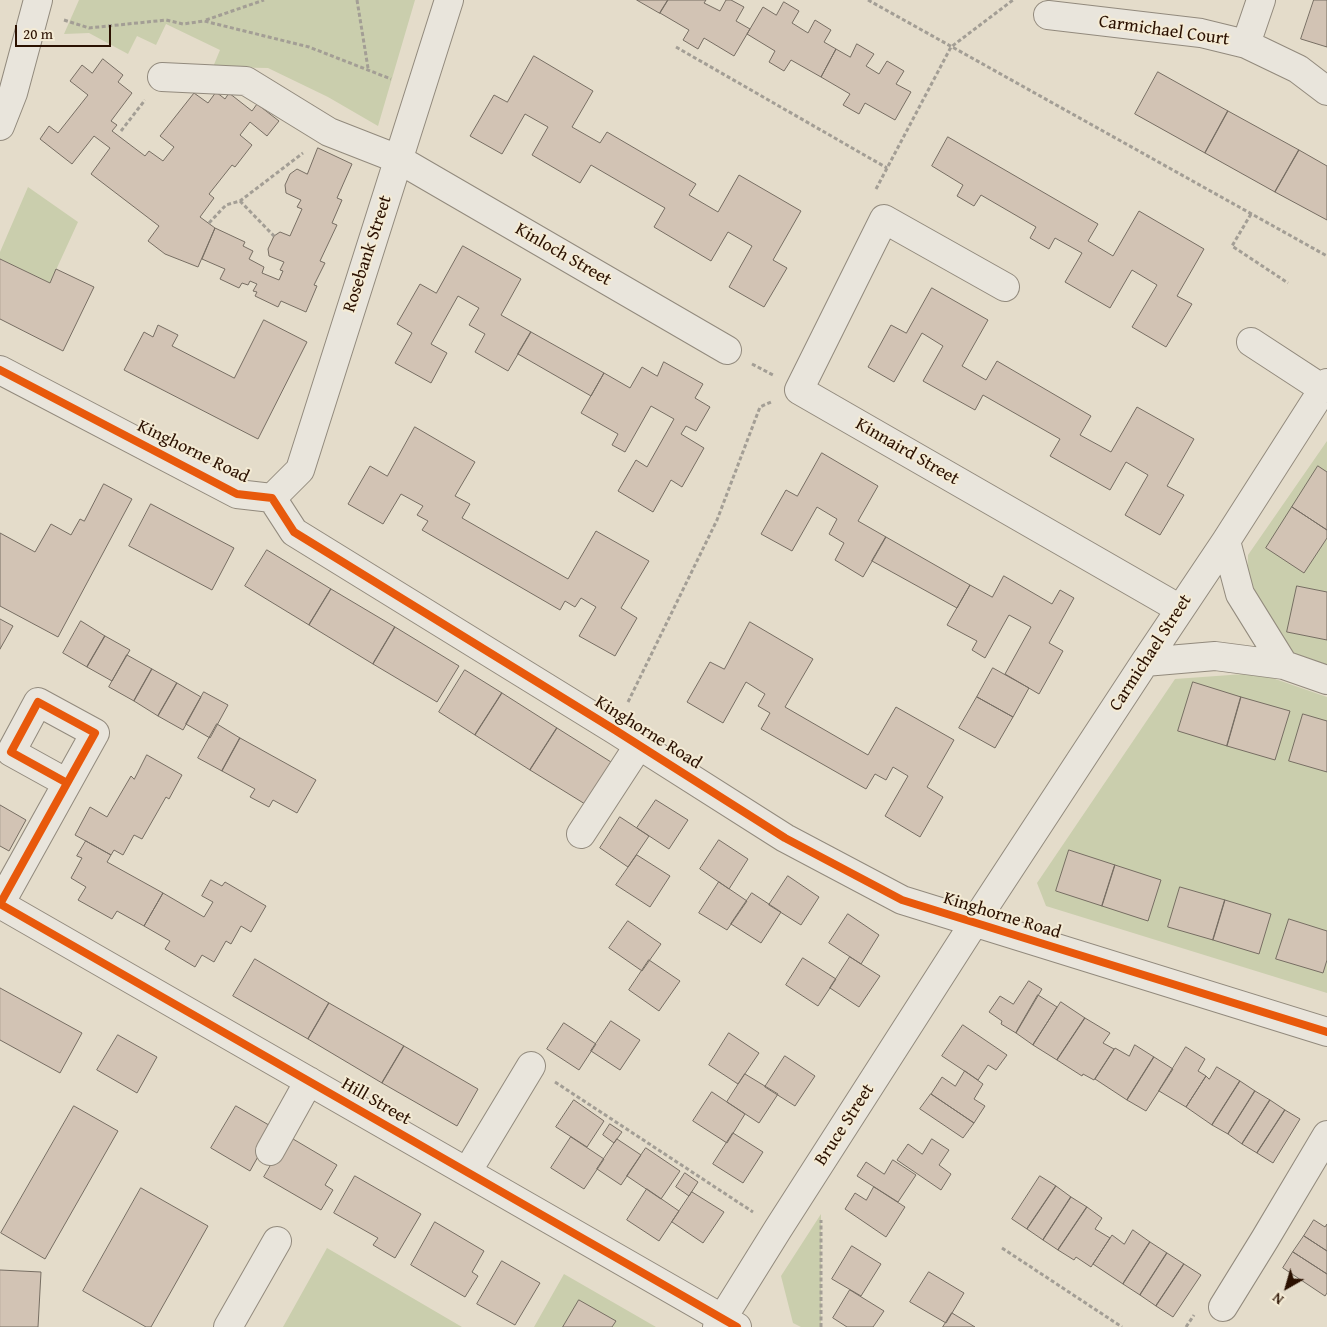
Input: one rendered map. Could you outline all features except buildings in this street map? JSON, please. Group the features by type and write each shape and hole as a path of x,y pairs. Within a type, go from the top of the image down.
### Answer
{"street":[{"name":"Rosebank Street","path":"272,498 300,470 449,0"},
{"path":"1246,44 1260,0"},
{"path":"0,126 13,93 37,6"},
{"name":"Carmichael Court","path":"1048,15 1201,33 1246,44 1298,69 1327,92"},
{"name":"Kinloch Street","path":"162,77 246,81 329,132 398,159 727,350"},
{"path":"800,390 884,219 1005,286"},
{"path":"1251,342 1325,386"},
{"name":"Kinghorne Road","path":"0,370 237,494 272,498 294,532 615,730 785,838 902,900 1327,1032"},
{"name":"Carmichael Street","path":"974,923 1226,542 1325,386"},
{"name":"Kinnaird Street","path":"800,390 1180,609"},
{"path":"1300,425 1327,423"},
{"path":"1226,542 1240,594 1284,665"},
{"path":"1145,662 1215,656 1284,665 1327,680"},
{"path":"581,834 639,745"},
{"path":"0,904 67,783"},
{"name":"Hill Street","path":"0,904 467,1172 726,1324"},
{"name":"Bruce Street","path":"726,1324 778,1229 974,923"},
{"path":"467,1172 530,1066"},
{"path":"270,1151 309,1082"},
{"path":"1222,1307 1327,1135"},
{"path":"228,1327 277,1241"}],"path":[{"path":"37,6 89,28 166,20 183,24 204,21 264,0"},
{"path":"357,0 368,69"},
{"path":"868,0 1327,256"},
{"path":"884,219 866,208 951,47 1013,0"},
{"path":"204,21 309,47 419,91"},
{"path":"676,47 887,168"},
{"path":"121,131 162,77"},
{"path":"209,223 226,205 240,201 329,132"},
{"path":"240,201 274,236"},
{"path":"1251,214 1232,246 1288,283"},
{"path":"727,350 800,390"},
{"path":"615,730 717,520 760,407 800,390"},
{"path":"530,1066 778,1229"},
{"path":"798,1198 821,1214 821,1327"},
{"path":"1002,1248 1122,1327"}],"green space":[{"path":"79,0 415,0 378,126 328,97 268,68 213,67 220,50 166,24 156,45 137,36 128,54 89,33 64,34"},
{"path":"28,187 78,222 50,283 0,259 0,252"},
{"path":"1327,441 1327,667 1294,658 1247,588 1248,555"},
{"path":"1258,673 1327,697 1327,993 1046,906 1037,883 1175,679"},
{"path":"821,1214 821,1327 801,1327 793,1323 781,1276"},
{"path":"327,1248 462,1327 283,1327"},
{"path":"564,1274 656,1327 534,1327"}],"cycle path":[{"path":"0,370 237,494 272,498 294,532 615,730 785,838 902,900 1327,1032"},
{"path":"67,783 11,752 38,702 95,733 0,904 737,1327"}]}
